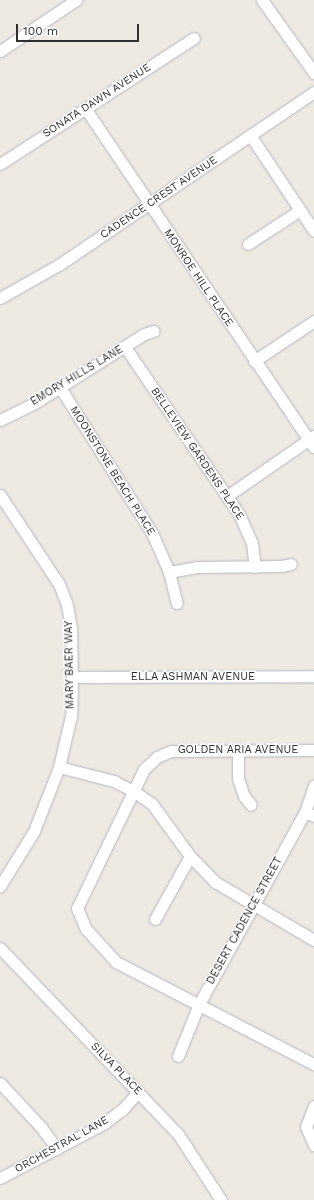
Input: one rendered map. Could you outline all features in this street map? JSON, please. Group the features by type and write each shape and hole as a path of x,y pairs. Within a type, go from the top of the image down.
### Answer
{"street":[{"path":"0,51 76,0"},
{"path":"262,0 314,73"},
{"name":"SONATA DAWN AVENUE","path":"0,164 194,38"},
{"name":"CADENCE CREST AVENUE","path":"0,298 60,264 314,92"},
{"name":"MONROE HILL PLACE","path":"85,108 254,361 312,441"},
{"path":"250,135 314,231"},
{"path":"248,244 300,210"},
{"path":"254,361 314,321"},
{"name":"EMORY HILLS LANE","path":"0,420 33,404 59,386 154,331"},
{"name":"BELLEVIEW GARDENS PLACE","path":"125,347 239,514 252,543 255,567"},
{"name":"MOONSTONE BEACH PLACE","path":"59,386 152,533 169,572 177,603"},
{"path":"227,496 312,441"},
{"name":"MARY BAER WAY","path":"0,495 59,584 67,605 71,628 72,677 71,716 59,767 34,831 0,886"},
{"path":"169,572 197,567 255,567 291,564"},
{"name":"ELLA ASHMAN AVENUE","path":"72,677 314,676"},
{"path":"238,750 239,783 251,804"},
{"name":"GOLDEN ARIA AVENUE","path":"314,750 171,751 157,757 144,769 135,792 77,908 80,918 99,946 116,962 314,1064"},
{"path":"59,767 114,781 135,792 152,804 190,856 215,882 253,906 314,940"},
{"name":"DESERT CADENCE STREET","path":"178,1056 199,1004 253,906 310,814 314,786"},
{"path":"155,918 190,856"},
{"name":"SILVA PLACE","path":"0,948 178,1134 221,1200"},
{"path":"0,1083 41,1127 58,1149"},
{"name":"ORCHESTRAL LANE","path":"0,1178 58,1149 103,1124 123,1110 138,1092"},
{"path":"314,1106 306,1127 314,1145"}]}
